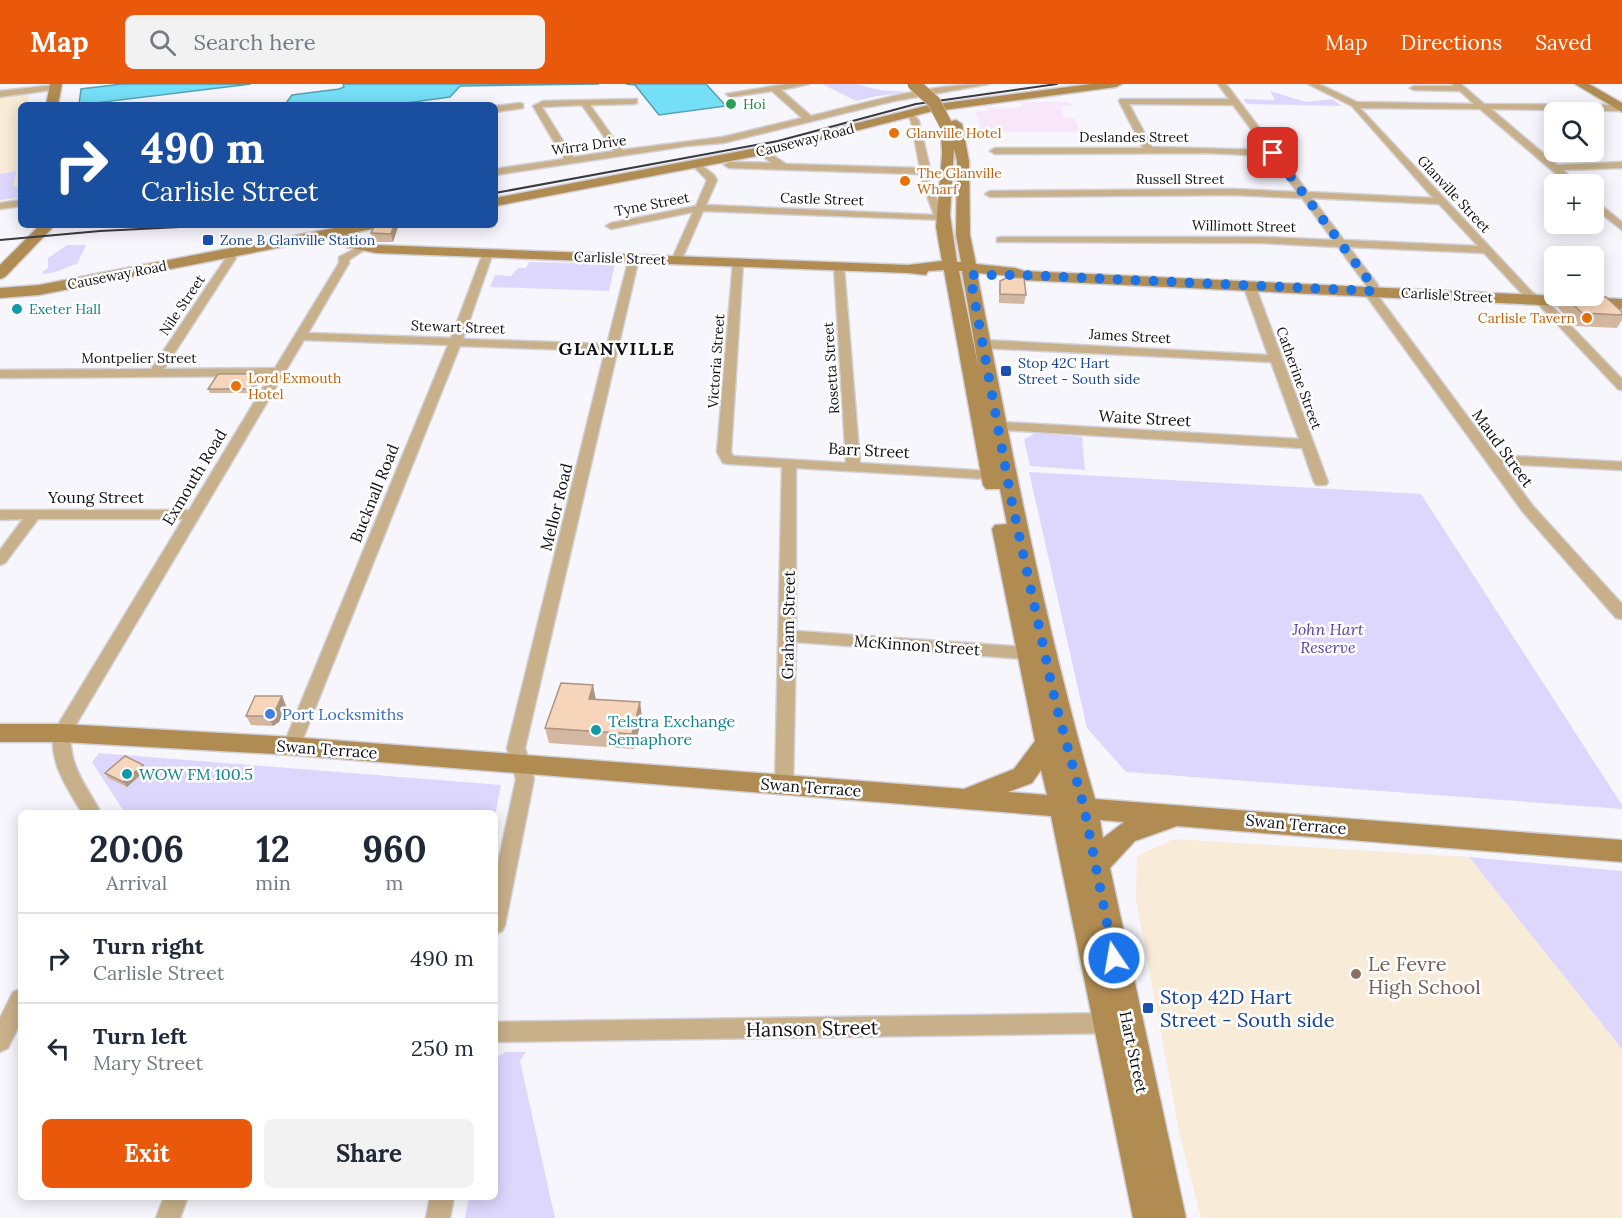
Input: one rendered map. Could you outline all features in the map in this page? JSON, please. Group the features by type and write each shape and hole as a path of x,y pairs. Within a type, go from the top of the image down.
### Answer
{"main road":[{"name":"Hart Street","path":"925,84 946,105 963,161 963,235 983,344 990,425"},
{"name":"Causeway Road","path":"498,201 762,151 910,113 958,104 1116,84"},
{"path":"1581,84 1622,108"},
{"path":"1595,84 1622,100"},
{"path":"53,102 56,86"},
{"path":"38,102 41,87"},
{"name":"Hart Street","path":"914,90 934,102 951,125 943,218 952,271 990,425 1036,654 1048,742 1096,866 1118,1023 1150,1218"},
{"path":"26,228 4,264 5,279 40,287"},
{"path":"4,264 45,228"},
{"name":"Causeway Road","path":"0,291 40,287 357,228"},
{"name":"Carlisle Street","path":"336,232 351,244 362,248 908,269 1622,304"},
{"path":"0,299 40,287"},
{"name":"Hart Street","path":"1036,654 1056,705 1118,1023 1169,1218"},
{"name":"Swan Terrace","path":"0,733 62,733 292,746 784,785 967,797 1622,851"},
{"path":"967,797 1023,776 1048,742"},
{"path":"1096,866 1117,839 1129,830 1189,815"}],"street":[{"path":"730,94 805,84"},
{"name":"Wirra Drive","path":"498,172 687,143 713,142 884,101 907,99 914,90 985,84"},
{"name":"Maud Street","path":"1222,84 1372,285 1373,298 1528,509 1622,614"},
{"path":"1312,84 1356,105 1622,108"},
{"path":"0,94 56,86"},
{"path":"1414,88 1458,86 1561,174"},
{"path":"775,88 810,120"},
{"path":"1149,150 1123,104 1124,100 1236,102"},
{"path":"570,161 537,106 546,103 634,101"},
{"path":"584,102 620,154"},
{"name":"Glanville Street","path":"1356,105 1356,108 1527,294 1546,306 1622,386"},
{"path":"498,109 520,106"},
{"name":"Hart Street","path":"910,113 915,121 925,168 922,171 927,177 936,211 943,218"},
{"name":"Deslandes Street","path":"995,151 1149,150 1273,153"},
{"path":"762,151 782,166"},
{"path":"677,259 712,178 696,164"},
{"path":"729,165 922,171"},
{"path":"1554,168 1622,165"},
{"name":"Russell Street","path":"990,194 1232,192 1442,201"},
{"path":"0,206 18,203"},
{"name":"Castle Street","path":"699,208 943,218"},
{"name":"Tyne Street","path":"611,226 699,208"},
{"path":"1604,211 1622,227"},
{"name":"Willimott Street","path":"1001,240 1262,240 1487,250"},
{"name":"Exmouth Road","path":"62,733 301,336 344,263 343,259 362,248"},
{"name":"Nile Street","path":"155,373 231,258 232,252"},
{"name":"Bucknall Road","path":"292,746 456,341 488,253"},
{"name":"Mellor Road","path":"498,910 525,779 516,748 634,258"},
{"name":"Victoria Street","path":"728,460 724,453 738,262"},
{"name":"Rosetta Street","path":"839,267 853,468"},
{"name":"Catherine Street","path":"1249,285 1321,482"},
{"name":"Stewart Street","path":"301,336 614,348"},
{"name":"James Street","path":"983,344 1275,359"},
{"name":"Montpelier Street","path":"0,374 279,372"},
{"name":"Waite Street","path":"990,425 1307,444"},
{"path":"1491,459 1622,466"},
{"name":"Barr Street","path":"728,460 1000,476"},
{"name":"Graham Street","path":"784,785 789,464"},
{"name":"Young Street","path":"0,515 193,514"},
{"path":"0,560 34,515"},
{"name":"McKinnon Street","path":"788,636 1036,654"},
{"path":"62,733 61,760 90,810"},
{"path":"0,1041 18,1005"},
{"name":"Hanson Street","path":"498,1032 1118,1023"},
{"path":"168,1218 175,1200"},
{"path":"438,1218 441,1200"}],"shaded area":[{"path":"27,93 29,95 28,102 18,102 18,198 0,201 0,97"},
{"path":"1021,102 1070,102 1071,106 1061,106 1064,118 1074,118 1081,132 982,132 976,112 991,110 981,107 997,109 1022,107"},
{"name":"Le Fevre High School","path":"1174,839 1469,857 1622,1049 1622,1218 1201,1218 1180,1136 1136,899 1137,856"}],"green space":[{"path":"822,84 856,84 880,90 907,92 856,101"},
{"path":"1270,91 1306,102 1332,99 1342,106 1247,104 1243,99 1275,100"},
{"path":"16,171 13,187 18,186 18,197 0,200 0,174"},
{"path":"67,245 86,245 77,264 43,274 42,272 48,268 48,258"},
{"path":"529,262 615,264 609,291 490,287 495,275 511,276 518,268 526,268"},
{"path":"1036,433 1082,437 1085,470 1030,466 1024,439"},
{"name":"John Hart Reserve","path":"1029,472 1421,494 1622,805 1622,809 1126,772 1087,728"},
{"path":"99,753 501,785 496,810 123,810 92,762"},
{"path":"1469,857 1622,871 1622,1049"},
{"path":"506,1052 526,1052 520,1061 555,1218 465,1218 468,1200 498,1200 498,1056"}],"water":[{"path":"122,84 251,84 104,102 79,102 81,89"},
{"path":"343,84 599,84 460,86 450,97 413,102 287,102 292,95 344,87"},
{"path":"626,84 706,84 726,106 659,115 635,85"}],"building":[{"path":"374,228 393,228 391,234 371,233"},
{"path":"1008,277 1024,278 1026,295 1000,294 1000,281"},
{"path":"1604,297 1606,297 1622,312 1622,315 1582,313 1575,306 1604,306"},
{"name":"Lord Exmouth Hotel","path":"218,374 260,374 250,389 208,389"},
{"path":"561,683 593,685 589,699 640,702 632,734 545,728"},
{"path":"255,696 282,696 274,713 268,716 246,716"},
{"path":"125,756 143,765 123,782 105,773"}],"railway":[{"path":"498,192 778,141 916,104 1057,84"},
{"path":"0,240 160,228"}],"place":[{"name":"Hoi","path":"731,104"},
{"name":"Glanville Hotel","path":"894,133"},
{"name":"The Glanville Wharf","path":"905,181"},
{"name":"Zone B Glanville Station","path":"208,240"},
{"name":"Exeter Hall","path":"17,309"},
{"name":"Carlisle Tavern","path":"1587,318"},
{"name":"Stop 42C Hart Street - South side","path":"1006,371"},
{"name":"Lord Exmouth Hotel","path":"236,386"},
{"name":"Port Locksmiths","path":"270,714"},
{"name":"Telstra Exchange Semaphore","path":"596,730"},
{"name":"WOW FM 100.5","path":"127,774"},
{"name":"Le Fevre High School","path":"1356,974"},
{"name":"Stop 42D Hart Street - South side","path":"1148,1008"}],"district":[{"name":"GLANVILLE","path":"617,348"}],"route":[{"path":"1114,958 1084,807 1056,705 1011,498 970,275 1021,275 1372,291 1373,286 1273,153"}]}
